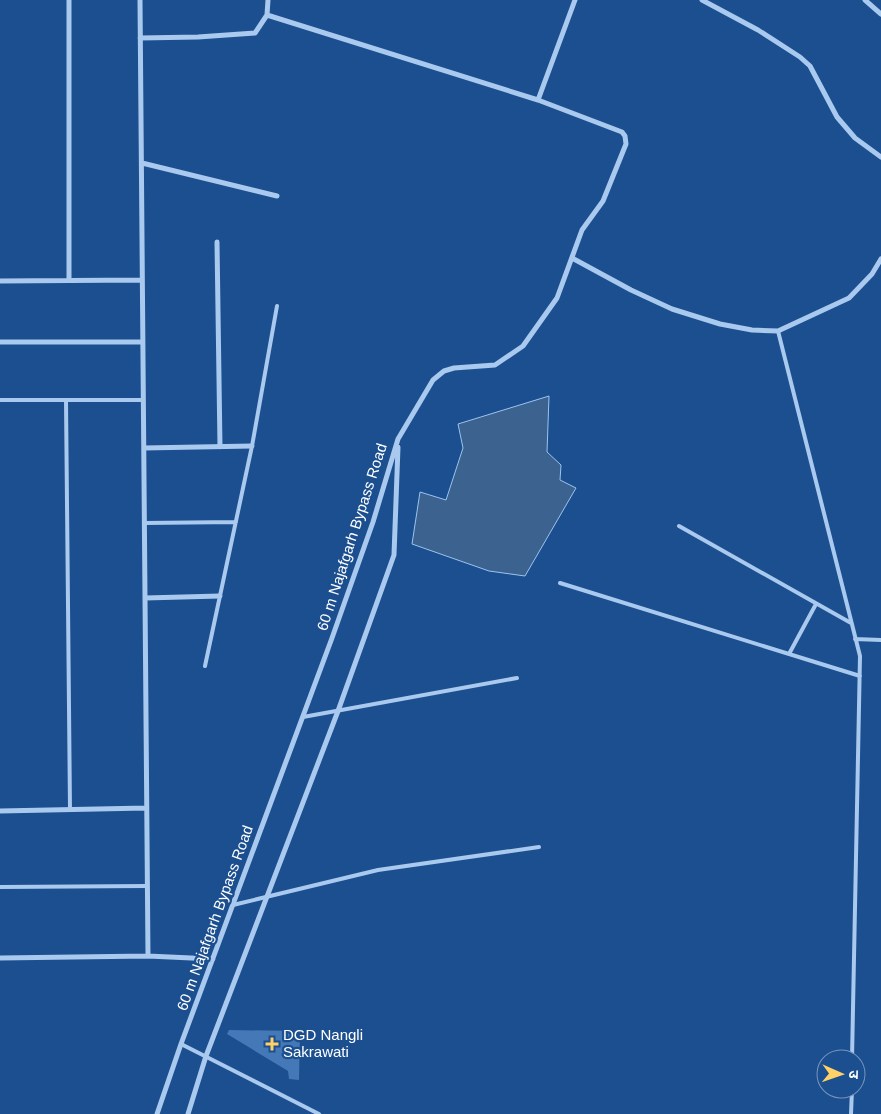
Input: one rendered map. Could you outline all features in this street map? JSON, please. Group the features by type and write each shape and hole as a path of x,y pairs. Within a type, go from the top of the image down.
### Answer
{"street":[{"path":"69,0 69,280"},
{"path":"140,0 148,956"},
{"path":"140,38 198,37 255,33 267,15 268,0"},
{"path":"538,100 575,0"},
{"path":"702,0 758,30 800,57 810,66 837,117 855,138 881,158"},
{"path":"865,0 881,14"},
{"path":"267,15 538,100 622,132 625,136 626,144 607,192 603,201 582,230 557,298 523,346 495,365 454,368 444,371 433,380 398,439"},
{"path":"142,163 277,196"},
{"path":"217,242 220,447"},
{"path":"572,258 630,290 672,309 720,324 752,330 778,331 849,298 872,274 881,259"},
{"path":"0,281 142,280"},
{"path":"0,342 142,342"},
{"name":"60 m Najafgarh Bypass Road","path":"188,1114 206,1056 338,711 394,555 398,439"},
{"name":"60 m Najafgarh Bypass Road","path":"157,1114 373,522 398,439"},
{"path":"144,448 252,446"},
{"path":"144,598 220,596"},
{"path":"0,811 146,808"},
{"path":"0,958 148,956 213,959"}],"lane":[{"path":"205,666 252,446 277,306"},
{"path":"778,331 860,656 852,1049"},
{"path":"0,400 143,400"},
{"path":"66,400 70,810"},
{"path":"144,523 236,522"},
{"path":"679,526 851,624"},
{"path":"560,583 860,676"},
{"path":"790,654 816,604"},
{"path":"855,639 881,640"},
{"path":"303,718 517,678"},
{"path":"233,905 378,870 539,847"},
{"path":"0,887 147,886"},
{"path":"181,1044 319,1114"},
{"path":"851,1114 852,1099"}],"water":[{"path":"549,396 547,452 561,465 560,480 576,488 525,576 489,571 412,544 420,492 446,500 463,448 458,424"}],"building":[{"path":"229,1030 300,1031 299,1080 289,1079 288,1071 227,1034"}],"place":[{"name":"DGD Nangli Sakrawati","path":"272,1044"}]}
